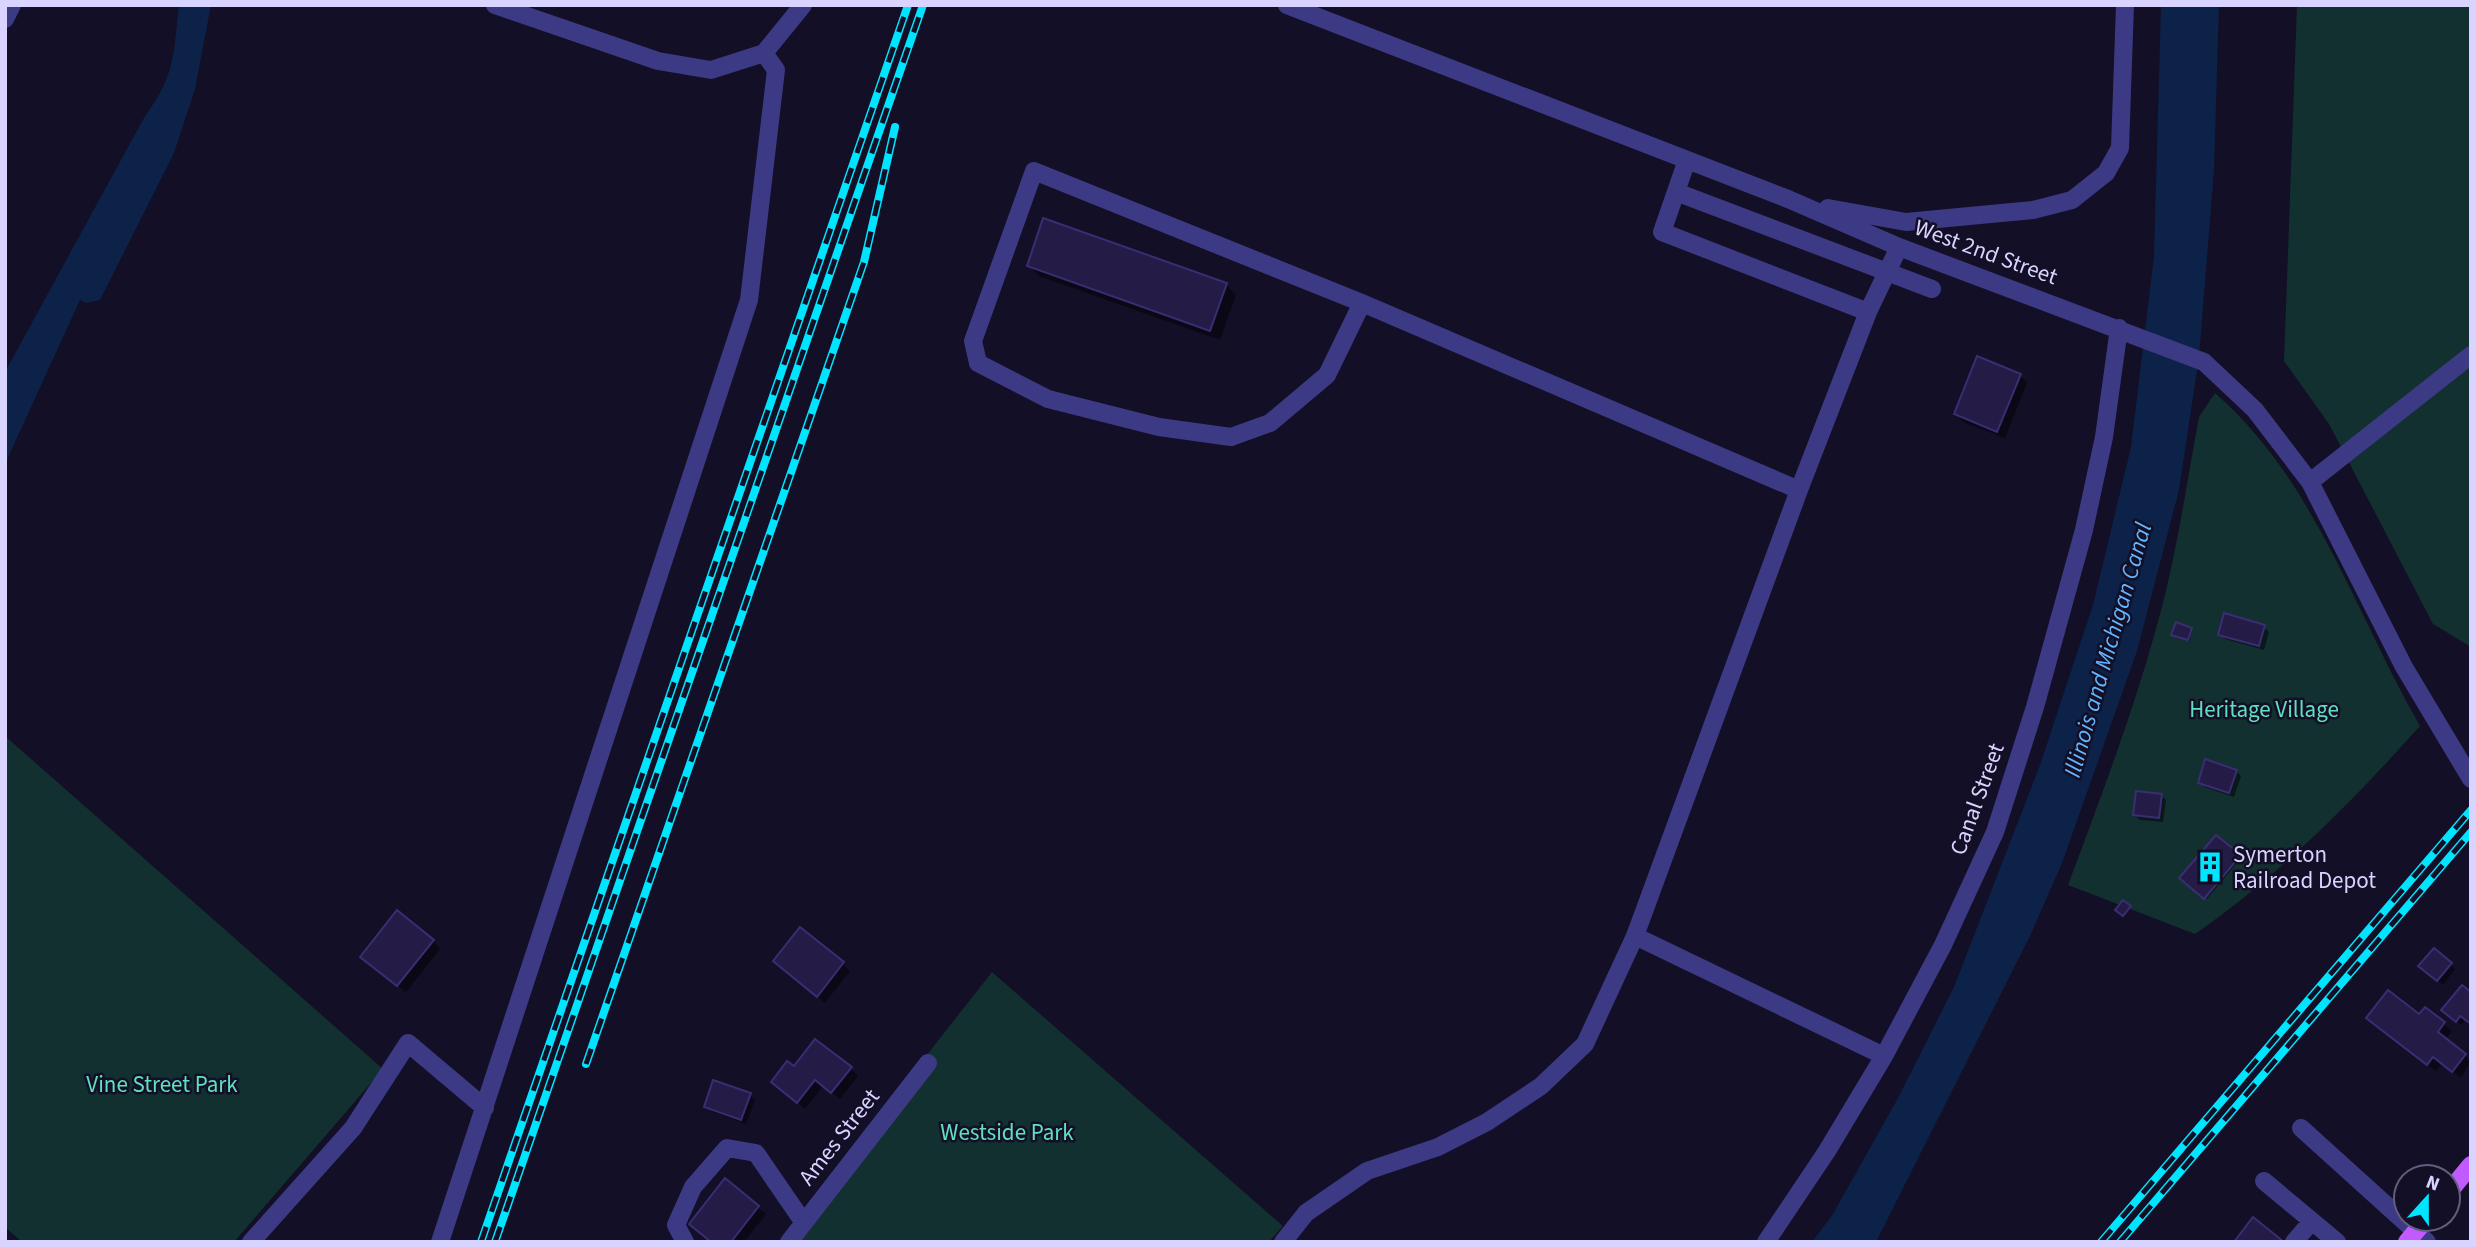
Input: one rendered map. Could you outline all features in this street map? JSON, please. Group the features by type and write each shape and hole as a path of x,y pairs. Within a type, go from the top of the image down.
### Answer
{"street":[{"path":"5,19 12,5"},
{"path":"495,5 658,61 711,70 764,52 803,5"},
{"name":"West 2nd Street","path":"1287,5 1687,160 1899,247 2204,362 2255,410 2310,482 2404,667 2471,779"},
{"path":"1788,200 1906,222 2033,210 2072,200 2106,173 2120,148 2125,5"},
{"path":"440,1242 749,300 776,70 764,52"},
{"path":"1687,160 1662,232 1868,312"},
{"path":"1362,303 1327,375 1270,423 1231,437 1159,427 1048,398 978,363 973,341 1034,171 1362,303 1799,489"},
{"path":"1676,192 1932,289"},
{"path":"1285,1240 1307,1213 1367,1171 1438,1147 1487,1122 1541,1086 1585,1044 1635,936 1799,489 1868,312 1899,247"},
{"name":"Canal Street","path":"1766,1242 1827,1152 1884,1056 1949,932 1994,832 2084,530 2104,437 2119,328"},
{"path":"2310,482 2471,355"},
{"path":"1635,936 1884,1056"},
{"path":"251,1242 353,1128 408,1043 485,1108"},
{"name":"Ames Street","path":"789,1242 928,1063"},
{"path":"2301,1128 2419,1234"},
{"path":"685,1242 676,1225 693,1186 727,1148 756,1153 803,1223"},
{"path":"2264,1181 2337,1242"},
{"path":"2294,1242 2312,1221"}],"green space":[{"path":"2297,5 2471,5 2471,647 2433,624 2329,424 2284,361"},
{"name":"Heritage Village","path":"2215,393 2250,428 2307,507 2420,726 2314,837 2256,887 2195,934 2068,885 2144,669 2170,573 2199,417"},
{"name":"Vine Street Park","path":"5,736 383,1069 234,1242 22,1242 5,1227"},
{"name":"Westside Park","path":"992,972 1283,1226 1269,1242 780,1242"}],"water":[{"path":"179,5 211,5 195,89 174,153 100,300 86,303 80,300 5,464 5,372 145,116 163,88 174,51"},
{"name":"Illinois and Michigan Canal","path":"2161,5 2219,5 2214,170 2199,357 2179,490 2137,651 2062,863 2030,936 1876,1242 1812,1242 1833,1214 1898,1098 1954,987 2040,765 2093,605 2131,447 2154,256"}],"building":[{"path":"1043,218 1227,283 1210,331 1027,266"},
{"path":"1977,356 2021,374 1997,432 1954,414"},
{"path":"2224,613 2265,625 2259,646 2218,635"},
{"path":"2176,622 2192,628 2188,640 2171,635"},
{"path":"2205,759 2237,770 2229,793 2198,783"},
{"path":"2136,791 2162,794 2159,818 2133,815"},
{"name":"Symerton Railroad Depot","path":"2216,835 2241,855 2204,899 2179,878"},
{"path":"2123,900 2131,906 2123,916 2115,910"},
{"path":"397,910 434,940 397,986 360,957"},
{"path":"800,927 844,962 817,997 773,961"},
{"path":"2434,948 2452,963 2437,981 2418,966"},
{"path":"2462,985 2471,992 2471,1024 2460,1016 2456,1022 2441,1010"},
{"path":"2388,990 2419,1014 2425,1007 2445,1022 2438,1032 2466,1054 2452,1072 2433,1057 2427,1065 2366,1018"},
{"path":"815,1039 852,1067 831,1093 815,1080 797,1103 771,1082 787,1061 794,1066"},
{"path":"713,1080 751,1093 741,1120 704,1107"},
{"path":"725,1178 759,1206 731,1242 711,1242 689,1224"},
{"path":"2253,1217 2284,1242 2234,1242"}],"railway":[{"path":"481,1242 908,5"},
{"path":"495,1242 923,5"},
{"path":"586,1064 864,262 895,127"},
{"path":"2101,1242 2471,810"},
{"path":"2120,1242 2471,832"}],"place":[{"name":"Symerton Railroad Depot","path":"2210,867"}]}
